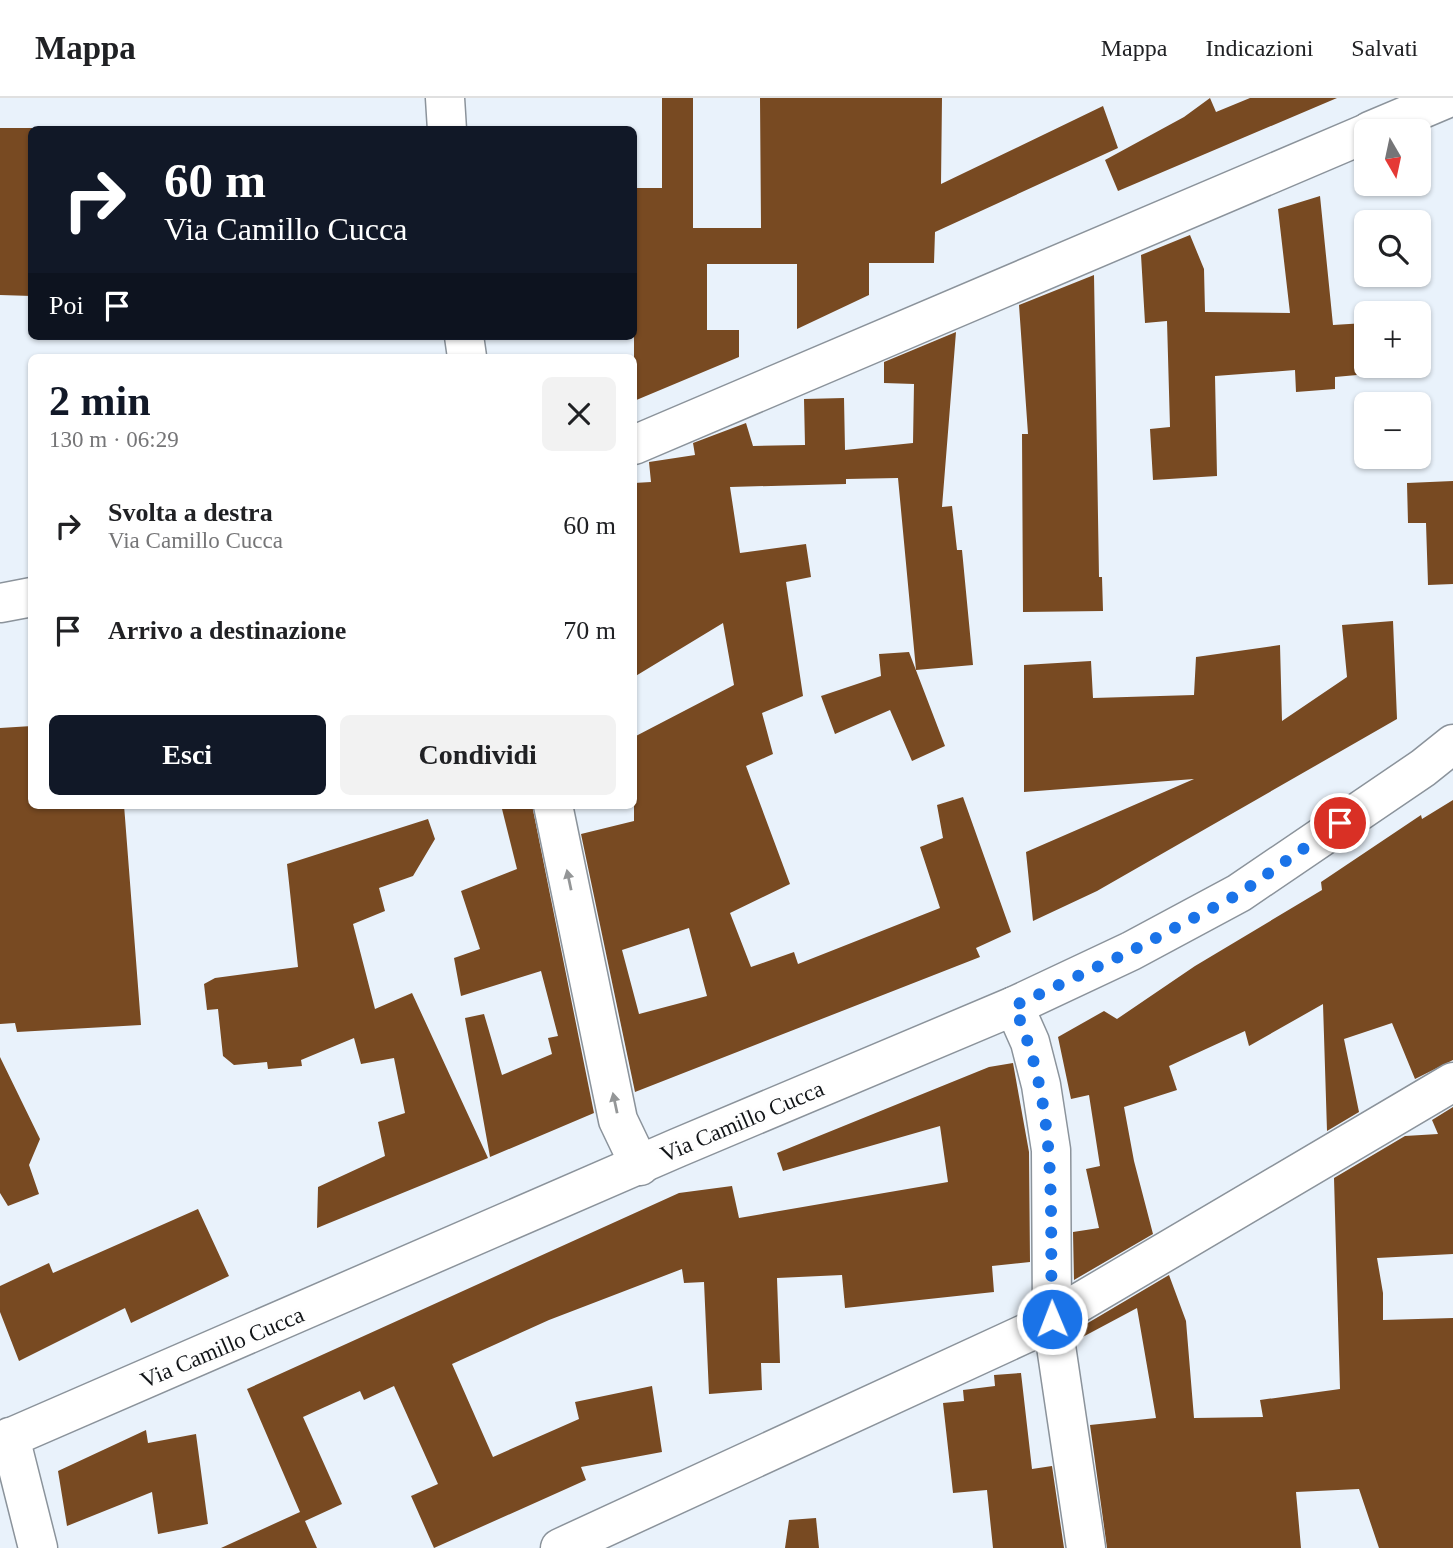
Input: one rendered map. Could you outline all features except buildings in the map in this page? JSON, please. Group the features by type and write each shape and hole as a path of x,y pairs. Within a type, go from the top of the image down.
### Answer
{"street":[{"path":"445,98 447,126"},
{"path":"1399,119 1448,98"},
{"path":"637,444 1354,138"},
{"path":"0,603 28,598"},
{"name":"Via Camillo Cucca","path":"5,1440 1014,1006 1131,951 1239,894 1423,768 1453,744"},
{"path":"554,809 618,1120 640,1166"},
{"path":"1014,1006 1030,1042 1041,1085 1051,1150 1052,1319 1086,1548"},
{"path":"560,1548 1031,1331 1453,1082"},
{"path":"5,1440 38,1548"}],"route":[{"path":"1052,1319 1049,1205 1051,1150 1041,1085 1030,1042 1014,1006 1131,951 1239,894 1340,823"}]}
